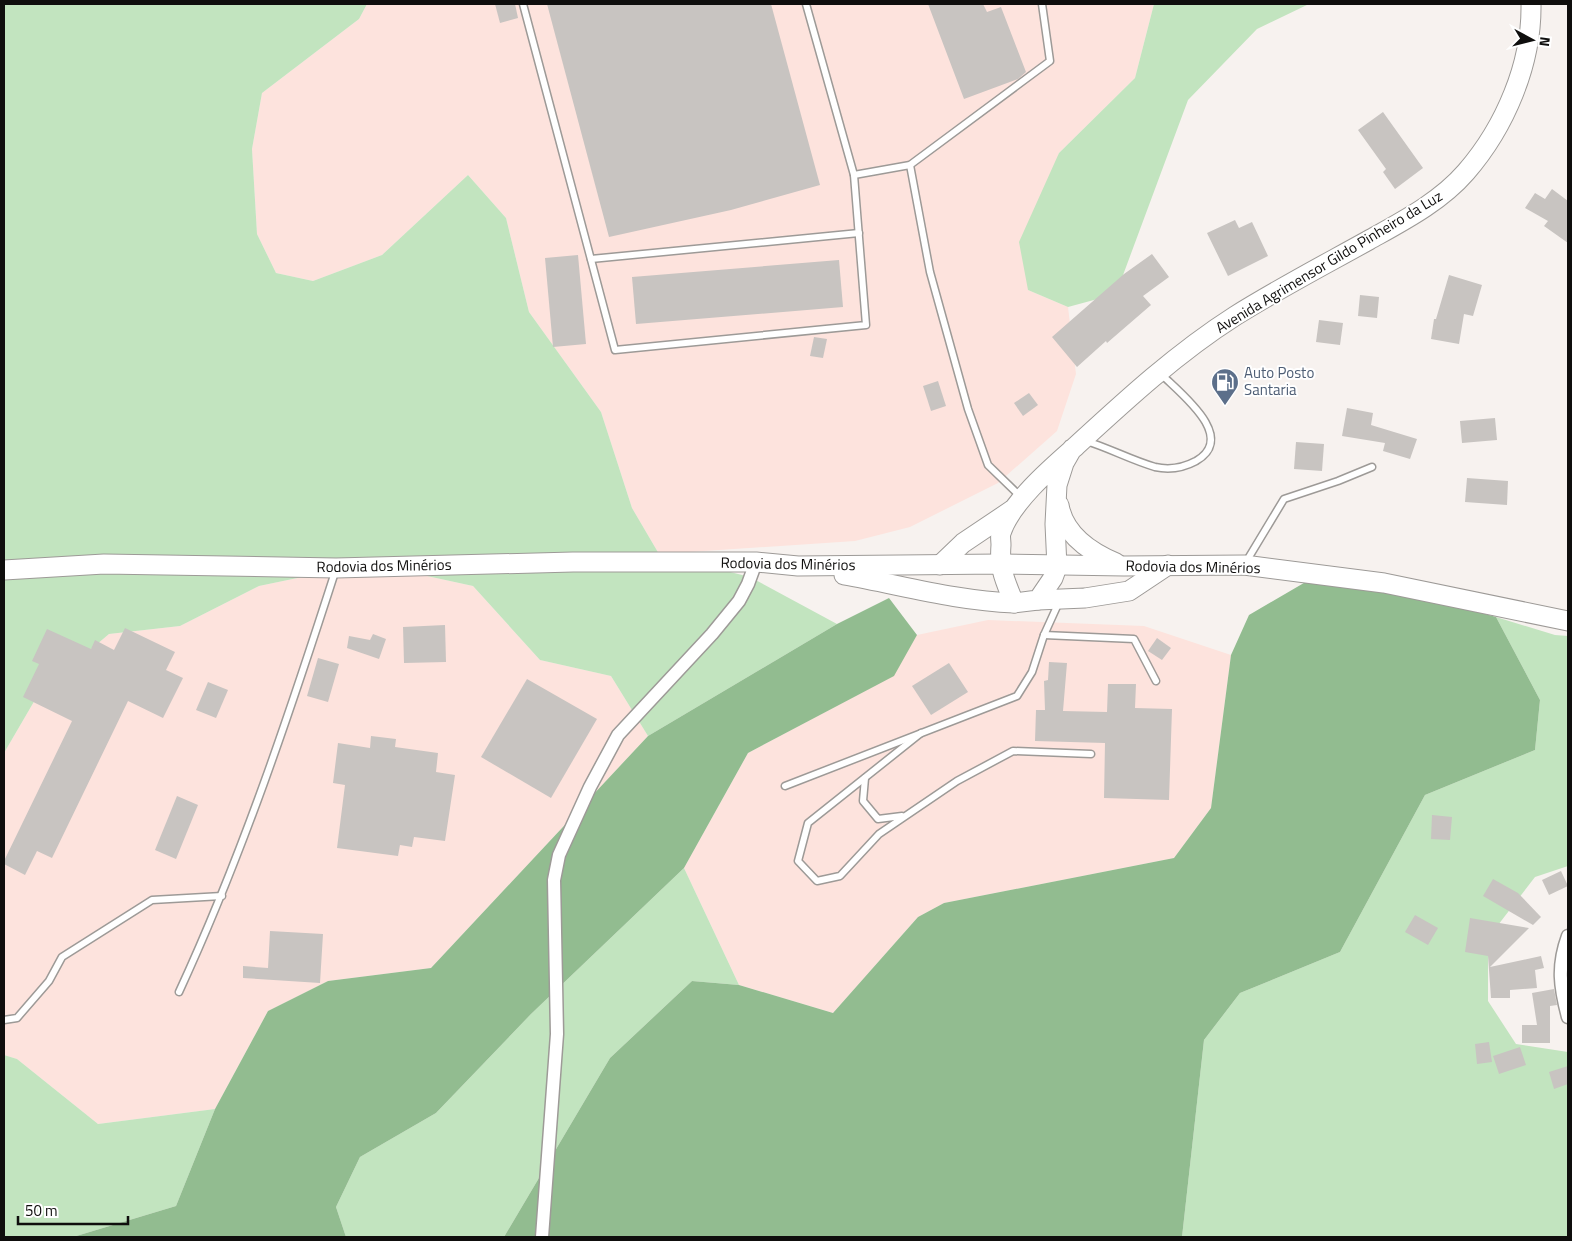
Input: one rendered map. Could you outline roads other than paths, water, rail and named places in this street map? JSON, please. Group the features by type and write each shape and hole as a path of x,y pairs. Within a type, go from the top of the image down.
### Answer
{"main road":[{"name":"Avenida Agrimensor Gildo Pinheiro da Luz","path":"1000,564 1001,533 1018,504 1038,480 1115,410 1187,350 1234,317 1397,224 1442,195 1466,172 1498,126 1513,95 1525,56 1531,4"},
{"name":"Avenida Agrimensor Gildo Pinheiro da Luz","path":"1056,564 1057,485 1064,463 1078,444"},
{"path":"1057,485 1062,514 1070,531 1095,554 1124,566"},
{"path":"940,565 963,542 1018,504"},
{"name":"Rodovia dos Minérios","path":"4,570 104,564 336,568 573,562 756,562 798,566 1000,564 1244,565 1384,583 1568,621"},
{"path":"1000,564 1014,603"},
{"path":"1038,600 1053,578 1056,564"},
{"path":"798,566 925,592 988,602 1014,603 1085,598 1128,591 1168,565"}],"street":[{"path":"542,1237 557,1034 554,880 559,855 590,788 618,735 712,634 739,601 756,562"},
{"path":"1568,936 1560,962 1562,995 1568,1017"}],"lane":[{"path":"523,4 615,350 866,325 854,176 806,4"},
{"path":"854,176 910,165 1050,61 1042,4"},
{"path":"910,165 930,272 968,409 988,465 1018,504"},
{"path":"591,259 859,233"},
{"path":"1078,444 1108,448 1155,467 1178,468 1200,459 1211,442 1207,422 1200,412 1160,373"},
{"path":"1244,565 1284,499 1338,482 1372,466"},
{"path":"179,992 222,896 309,653 336,568"},
{"path":"785,786 1017,696 1032,672 1044,635 1060,599"},
{"path":"1044,635 1134,639 1156,681"},
{"path":"921,733 808,822 798,861 817,881 840,876 880,834 957,781 1013,751 1091,754"},
{"path":"865,778 863,801 878,819 906,816"},
{"path":"4,1020 16,1018 50,981 62,957 152,900 222,896"}],"place":[{"name":"Auto Posto Santaria","path":"1225,406"}]}
